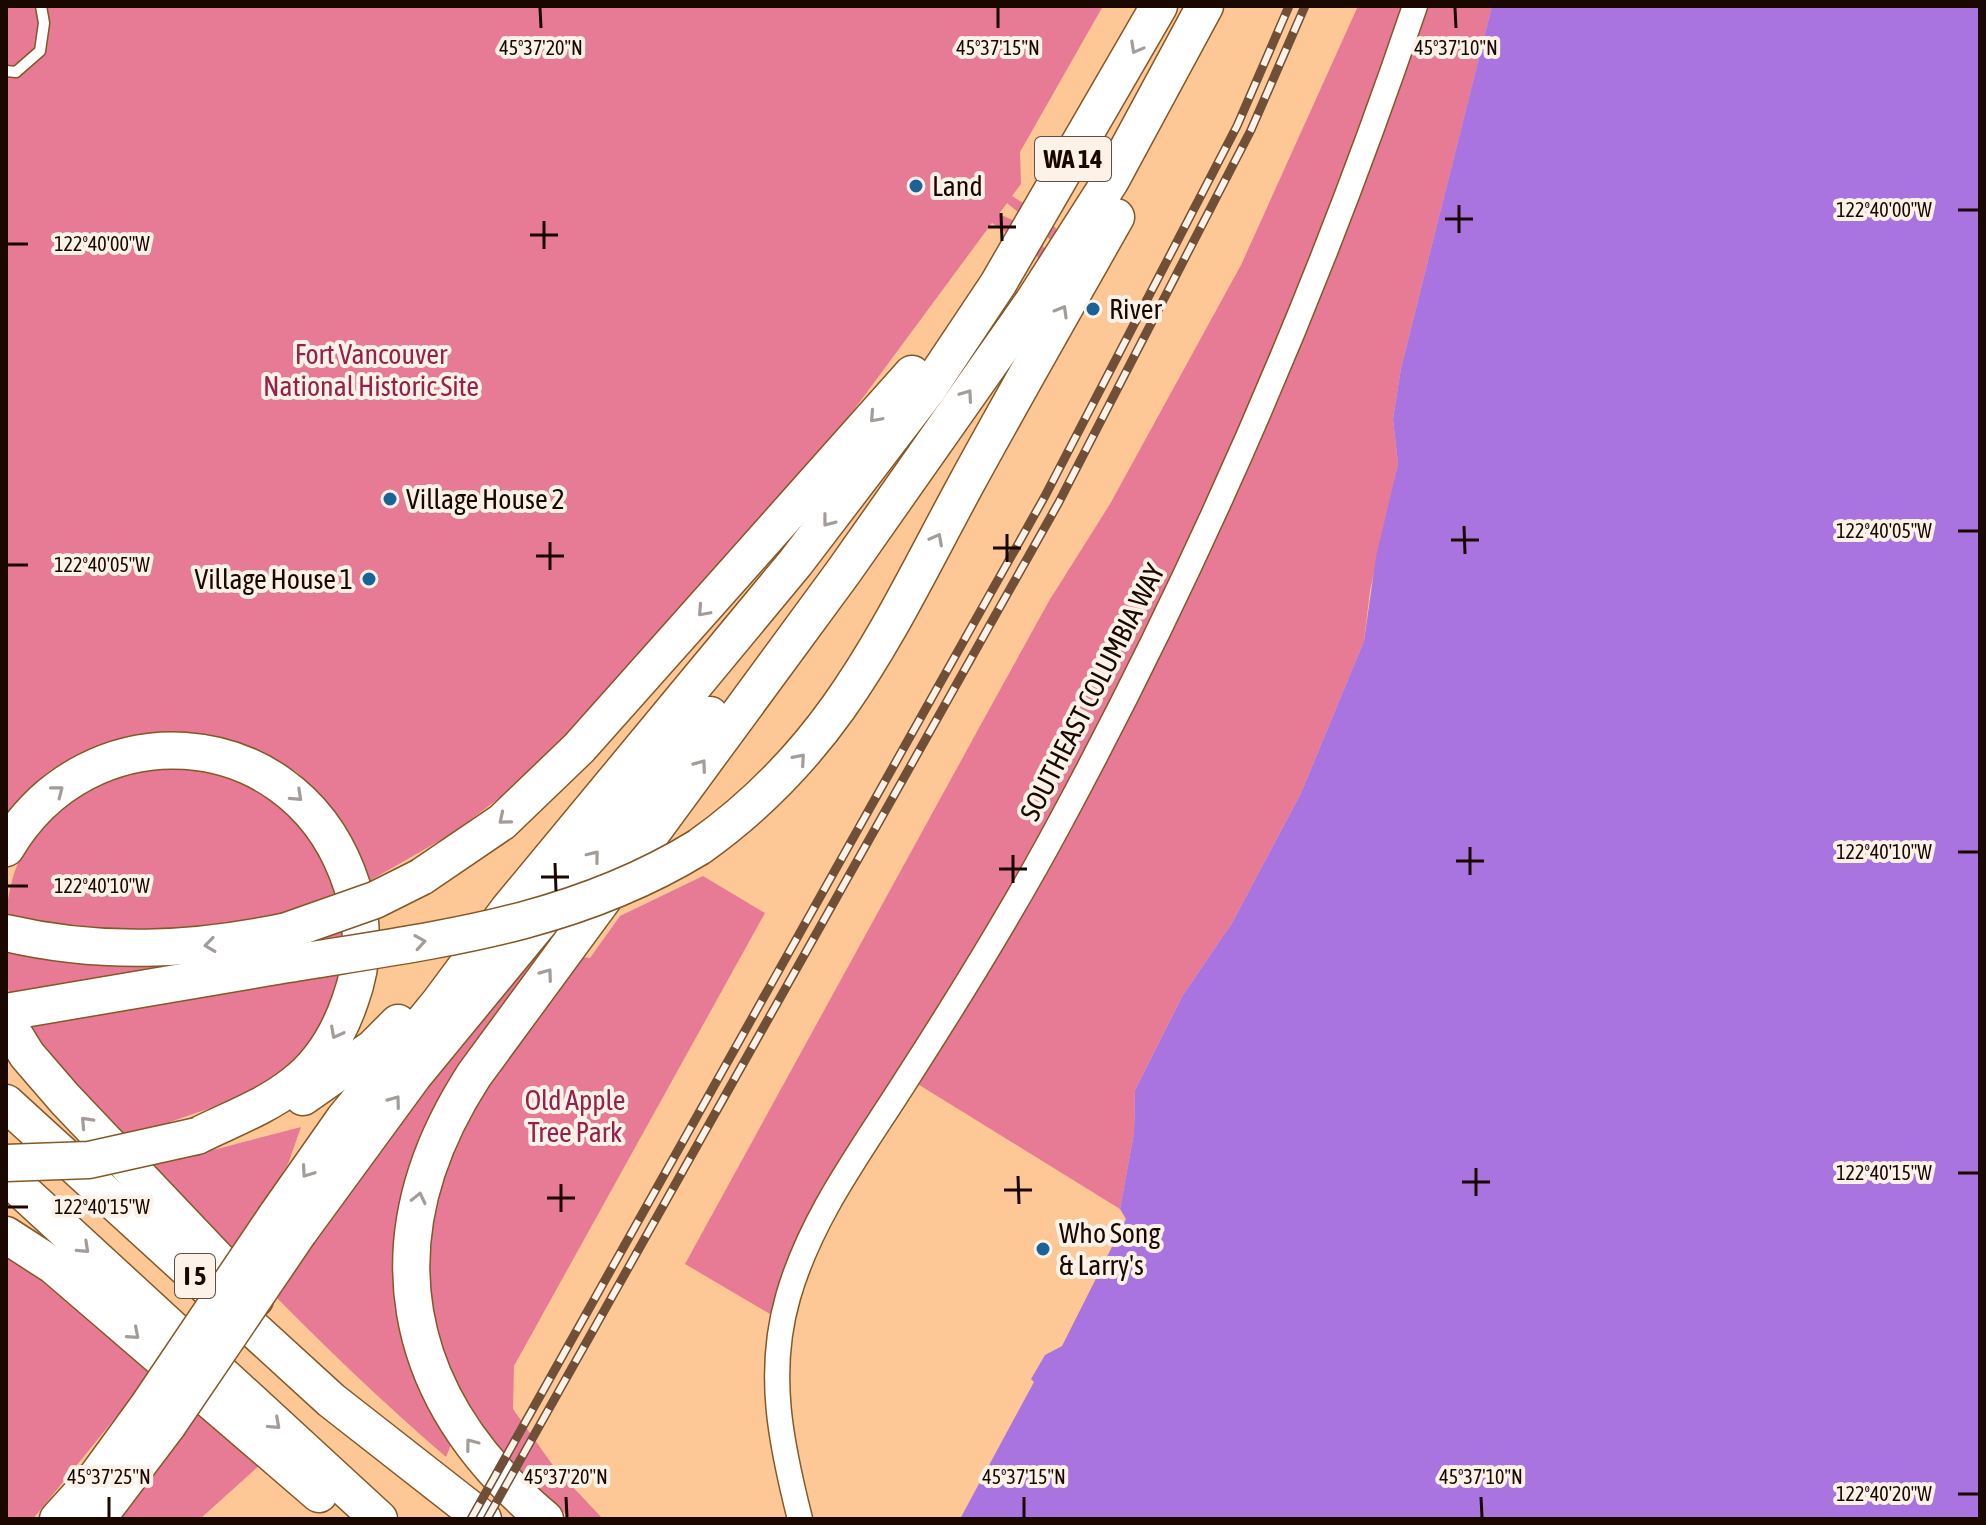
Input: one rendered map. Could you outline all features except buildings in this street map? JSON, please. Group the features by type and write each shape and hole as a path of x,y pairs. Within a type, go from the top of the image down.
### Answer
{"highway":[{"name":"WA 14","path":"1031,226 1159,6"},
{"path":"545,1519 500,1478 472,1445 449,1411 425,1354 415,1312 411,1264 415,1215 427,1166 448,1118 474,1075 844,571 1074,241 1146,117 1205,6"},
{"path":"6,933 114,949 178,949 288,947 484,931 551,915 614,892 699,847 748,810 794,766 830,722 863,672 1131,190 1229,6"},
{"path":"6,1012 78,1000 288,947 421,877 502,822 579,748 905,383 1031,226"},
{"path":"97,1519 158,1416 287,1224 344,1119 439,1003 508,910 859,482 968,332 1031,226"},
{"path":"287,1224 414,1075 905,480"},
{"path":"6,848 38,806 74,779 103,762 165,750 221,754 250,766 284,785 319,817 341,855 356,893 362,934 359,976 345,1016 326,1052 294,1085 197,1136"},
{"path":"6,1163 89,1160 197,1136 279,1109 339,1073 373,1048 508,910"},
{"path":"6,1021 27,1055 65,1099 267,1313 386,1447"},
{"name":"I 5","path":"6,1103 386,1447 483,1519"},
{"name":"I 5","path":"6,1176 379,1519"},
{"path":"6,1235 54,1266 296,1476 356,1519"},
{"path":"58,1519 158,1416"}],"street":[{"name":"SOUTHEAST COLUMBIA WAY","path":"800,1519 780,1434 776,1396 778,1340 801,1258 835,1191 949,1014 1061,821 1164,619 1291,334 1345,201 1415,6"}],"lane":[{"path":"6,71 16,72 40,51 44,23 41,6"}],"green space":[{"name":"Fort Vancouver National Historic Site","path":"6,6 1103,6 1020,152 1021,184 1012,196 1049,220 1059,232 1052,241 1007,203 999,214 1017,222 1055,258 1050,273 1033,251 992,223 825,449 647,649 522,781 453,833 364,884 334,827 299,774 247,748 191,736 132,739 77,756 39,780 6,825"},
{"path":"1358,6 1492,6 1401,368 1393,419 1398,464 1370,591 1364,641 1301,793 1232,923 1183,995 1135,1090 1134,1133 1120,1209 908,1078 835,1191 782,1321 685,1264 1049,601 1110,504 1241,265"},
{"path":"162,765 213,772 251,783 294,811 316,838 335,886 341,913 341,968 335,994 309,1043 289,1065 263,1085 233,1100 170,1122 179,1159 301,1127 288,1164 250,1226 350,1185 551,934 568,928 403,1224 452,1442 446,1457 283,1304 79,1093 32,1037 11,998 6,965 9,896 17,865 31,839 49,818 72,800 98,786"},
{"name":"Old Apple Tree Park","path":"703,876 765,913 514,1366 513,1409 554,1467 603,1519 571,1519 493,1447 454,1389 426,1287 434,1189 484,1089 581,957 590,958 620,916"},
{"path":"6,1257 75,1304 262,1463 200,1519 115,1519 142,1385 33,1519 6,1519"}],"shaded area":[{"path":"1492,6 1980,6 1980,1519 960,1519 1034,1382 1031,1379 1045,1355 1062,1346 1126,1219 1120,1209 1134,1133 1135,1090 1183,995 1232,923 1301,793 1364,641 1376,557 1398,464 1393,419 1401,368"}],"railway":[{"path":"471,1519 1045,496 1237,126 1289,6"},
{"path":"487,1519 1059,502 1251,130 1305,6"}],"place":[{"name":"Land","path":"916,186"},
{"name":"River","path":"1093,309"},
{"name":"Village House 2","path":"390,499"},
{"name":"Village House 1","path":"369,579"},
{"name":"Who Song & Larry's","path":"1043,1249"}]}
